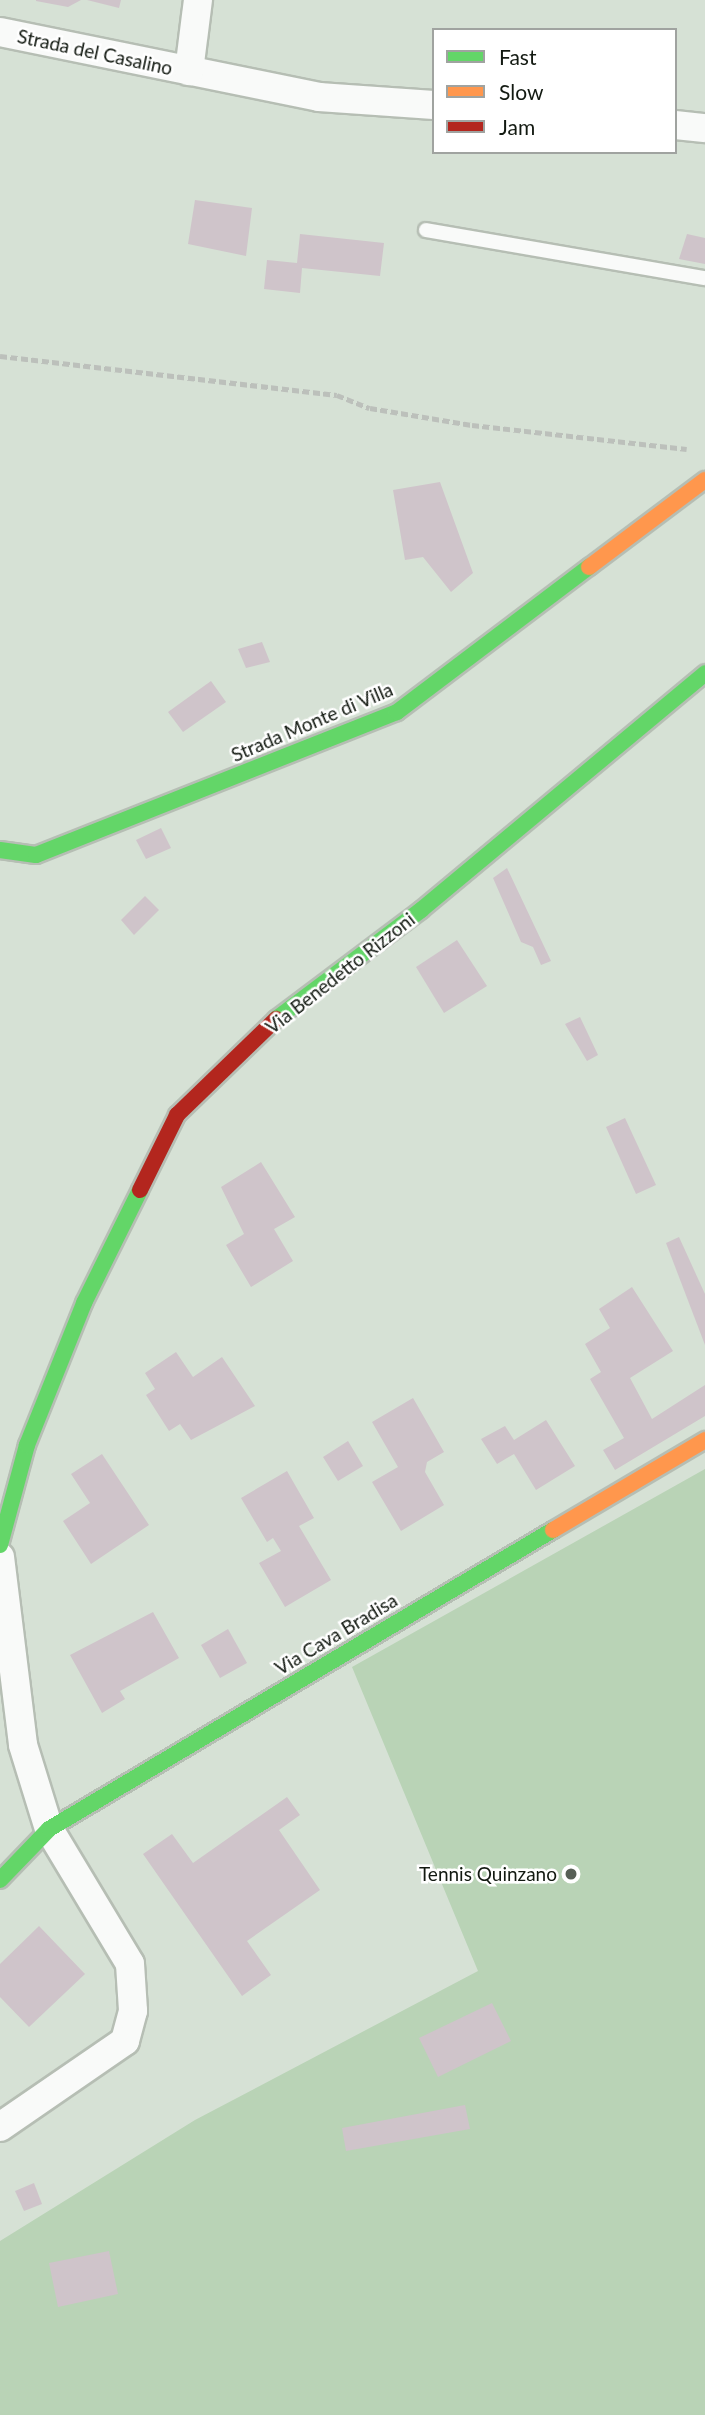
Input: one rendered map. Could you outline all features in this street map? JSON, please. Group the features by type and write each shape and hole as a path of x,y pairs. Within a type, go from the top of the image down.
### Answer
{"street":[{"path":"189,71 198,0"},
{"name":"Strada del Casalino","path":"0,32 318,97 432,105"},
{"path":"677,125 705,128"},
{"name":"Strada Monte di Villa","path":"2,855 36,855 397,712 705,480"},
{"name":"Via Benedetto Rizzoni","path":"0,1545 27,1445 84,1303 177,1115 274,1021 421,910 705,673"},
{"name":"Via Cava Bradisa","path":"0,1880 49,1829 705,1440"},
{"path":"0,1557 23,1745 49,1829 131,1964 133,2011 125,2041 0,2127"}],"lane":[{"path":"426,230 705,278"}],"path":[{"path":"0,356 337,395 370,408 472,425 695,449"}],"green space":[{"name":"Tennis Quinzano","path":"705,1469 705,2415 0,2415 0,2241 195,2120 478,1971 352,1667"}],"building":[{"path":"36,0 81,0 68,7 36,1"},
{"path":"87,0 121,0 119,8"},
{"path":"195,200 252,208 246,256 188,244"},
{"path":"300,234 384,243 380,276 302,268 300,293 264,289 267,260 297,263"},
{"path":"687,234 705,238 705,264 679,259"},
{"path":"440,482 473,573 451,592 423,557 405,560 393,490"},
{"path":"262,642 270,662 246,668 238,649"},
{"path":"211,681 226,702 183,732 168,712"},
{"path":"161,828 171,848 146,859 136,840"},
{"path":"507,868 551,961 541,965 533,947 521,942 493,878"},
{"path":"145,896 159,910 134,935 121,920"},
{"path":"457,940 487,986 444,1013 416,967"},
{"path":"580,1017 598,1055 587,1061 565,1024"},
{"path":"625,1118 656,1185 636,1194 606,1127"},
{"path":"261,1162 295,1217 274,1229 293,1261 251,1287 226,1245 244,1234 221,1187"},
{"path":"679,1237 705,1294 705,1345 666,1243"},
{"path":"632,1287 673,1351 630,1378 652,1419 705,1385 705,1416 615,1470 603,1450 624,1438 590,1379 601,1372 585,1344 610,1328 599,1309"},
{"path":"176,1352 193,1377 222,1357 255,1406 191,1440 180,1424 169,1431 146,1395 155,1389 145,1373"},
{"path":"413,1398 444,1452 427,1462 425,1472 444,1505 401,1531 372,1482 398,1467 372,1422"},
{"path":"546,1420 575,1466 536,1490 514,1454 497,1464 481,1439 505,1426 514,1440"},
{"path":"348,1441 363,1466 338,1481 323,1457"},
{"path":"102,1454 149,1525 91,1564 63,1521 90,1503 71,1474"},
{"path":"287,1471 314,1518 299,1526 331,1580 285,1607 259,1563 281,1551 273,1538 267,1542 241,1498"},
{"path":"153,1612 179,1658 120,1691 125,1699 102,1713 70,1655"},
{"path":"228,1629 247,1663 220,1678 201,1645"},
{"path":"287,1797 300,1815 279,1830 320,1890 247,1941 271,1975 242,1996 143,1854 172,1834 193,1863"},
{"path":"39,1926 85,1974 29,2027 0,1997 0,1964"},
{"path":"492,2003 511,2041 438,2077 419,2038"},
{"path":"465,2105 470,2129 346,2151 342,2128"},
{"path":"34,2183 42,2204 24,2211 15,2191"},
{"path":"109,2251 118,2294 58,2307 49,2263"}],"traffic: fast":[{"path":"0,850 36,855 397,712 589,567"},
{"path":"276,1019 421,910 705,673"},
{"path":"0,1545 27,1445 84,1303 140,1190"},
{"path":"0,1880 49,1829 553,1530"}],"traffic: slow":[{"path":"589,567 705,480"},
{"path":"553,1530 705,1440"}],"traffic: jam":[{"path":"140,1190 177,1115 276,1019"}],"place":[{"name":"Tennis Quinzano","path":"571,1874"}]}
